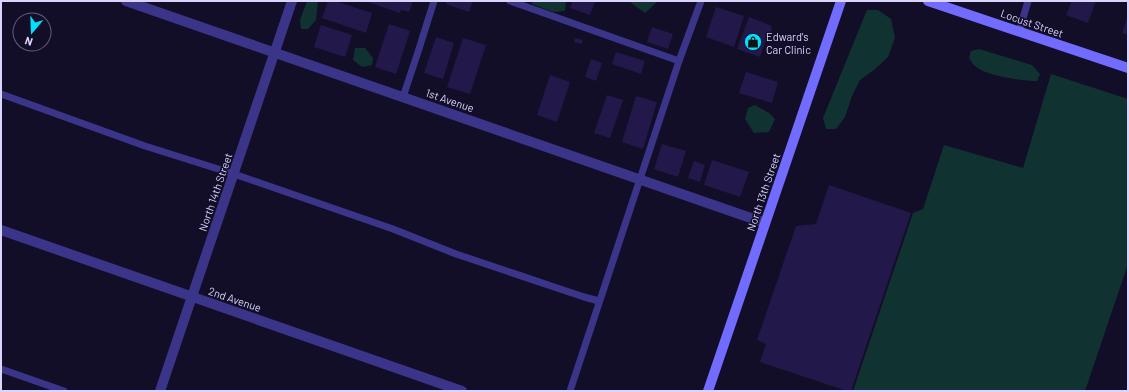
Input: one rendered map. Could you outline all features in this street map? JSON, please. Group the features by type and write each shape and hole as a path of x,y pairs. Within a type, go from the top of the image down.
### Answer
{"main road":[{"name":"North 13th Street","path":"708,391 841,1"},
{"name":"Locust Street","path":"928,1 1128,68"}],"street":[{"name":"1st Avenue","path":"126,1 765,223"},
{"name":"North 14th Street","path":"160,391 292,1"},
{"name":"2nd Avenue","path":"1,230 462,391"}],"lane":[{"path":"403,97 434,1"},
{"path":"510,1 680,61"},
{"path":"570,391 701,1"},
{"path":"1019,32 1028,1"},
{"path":"1,94 145,146 234,174 386,227 456,254 599,301"},
{"path":"1,369 64,391"}],"green space":[{"path":"307,1 318,1 316,20 308,29 301,29 300,20"},
{"path":"533,1 566,1 565,11 553,12 532,4"},
{"path":"632,1 658,1 645,13 631,3"},
{"path":"867,10 878,10 891,19 895,38 888,57 860,80 852,96 845,117 836,129 826,129 823,118"},
{"path":"355,48 365,48 373,58 372,65 362,67 353,60"},
{"path":"979,49 1032,65 1040,74 1037,81 1004,77 980,70 969,58 971,51"},
{"path":"1051,74 1128,99 1128,264 1085,391 853,391 913,213 923,209 944,145 1023,168"},
{"path":"755,105 769,113 775,119 769,132 754,133 745,119 748,108"}],"building":[{"path":"328,1 335,1 372,13 366,33 322,18"},
{"path":"365,1 413,1 409,12 401,10 400,13"},
{"path":"447,1 473,1 469,12 446,4"},
{"path":"573,1 595,1 590,15 570,8"},
{"path":"1072,1 1096,1 1088,23 1066,15"},
{"path":"716,7 744,16 734,47 706,37"},
{"path":"1128,16 1128,35 1122,33"},
{"name":"Edward's Car Clinic","path":"749,17 772,26 760,57 737,49"},
{"path":"389,24 410,31 396,74 375,67"},
{"path":"321,25 352,35 345,57 314,47"},
{"path":"652,27 673,34 668,49 647,42"},
{"path":"436,37 454,43 443,79 424,73"},
{"path":"463,38 486,45 470,94 447,87"},
{"path":"575,38 583,40 581,44 574,42"},
{"path":"616,52 645,61 641,74 612,64"},
{"path":"591,59 602,63 596,81 585,77"},
{"path":"746,72 778,82 772,103 739,93"},
{"path":"550,75 570,82 557,122 537,115"},
{"path":"607,95 623,100 610,138 594,133"},
{"path":"636,96 657,102 643,149 622,142"},
{"path":"662,144 686,151 678,177 654,169"},
{"path":"712,160 749,172 740,197 704,185"},
{"path":"694,161 705,165 700,182 688,178"},
{"path":"829,185 911,213 851,391 847,391 760,362 766,344 757,340 796,226 816,224"}],"place":[{"name":"Edward's Car Clinic","path":"753,42"}]}
